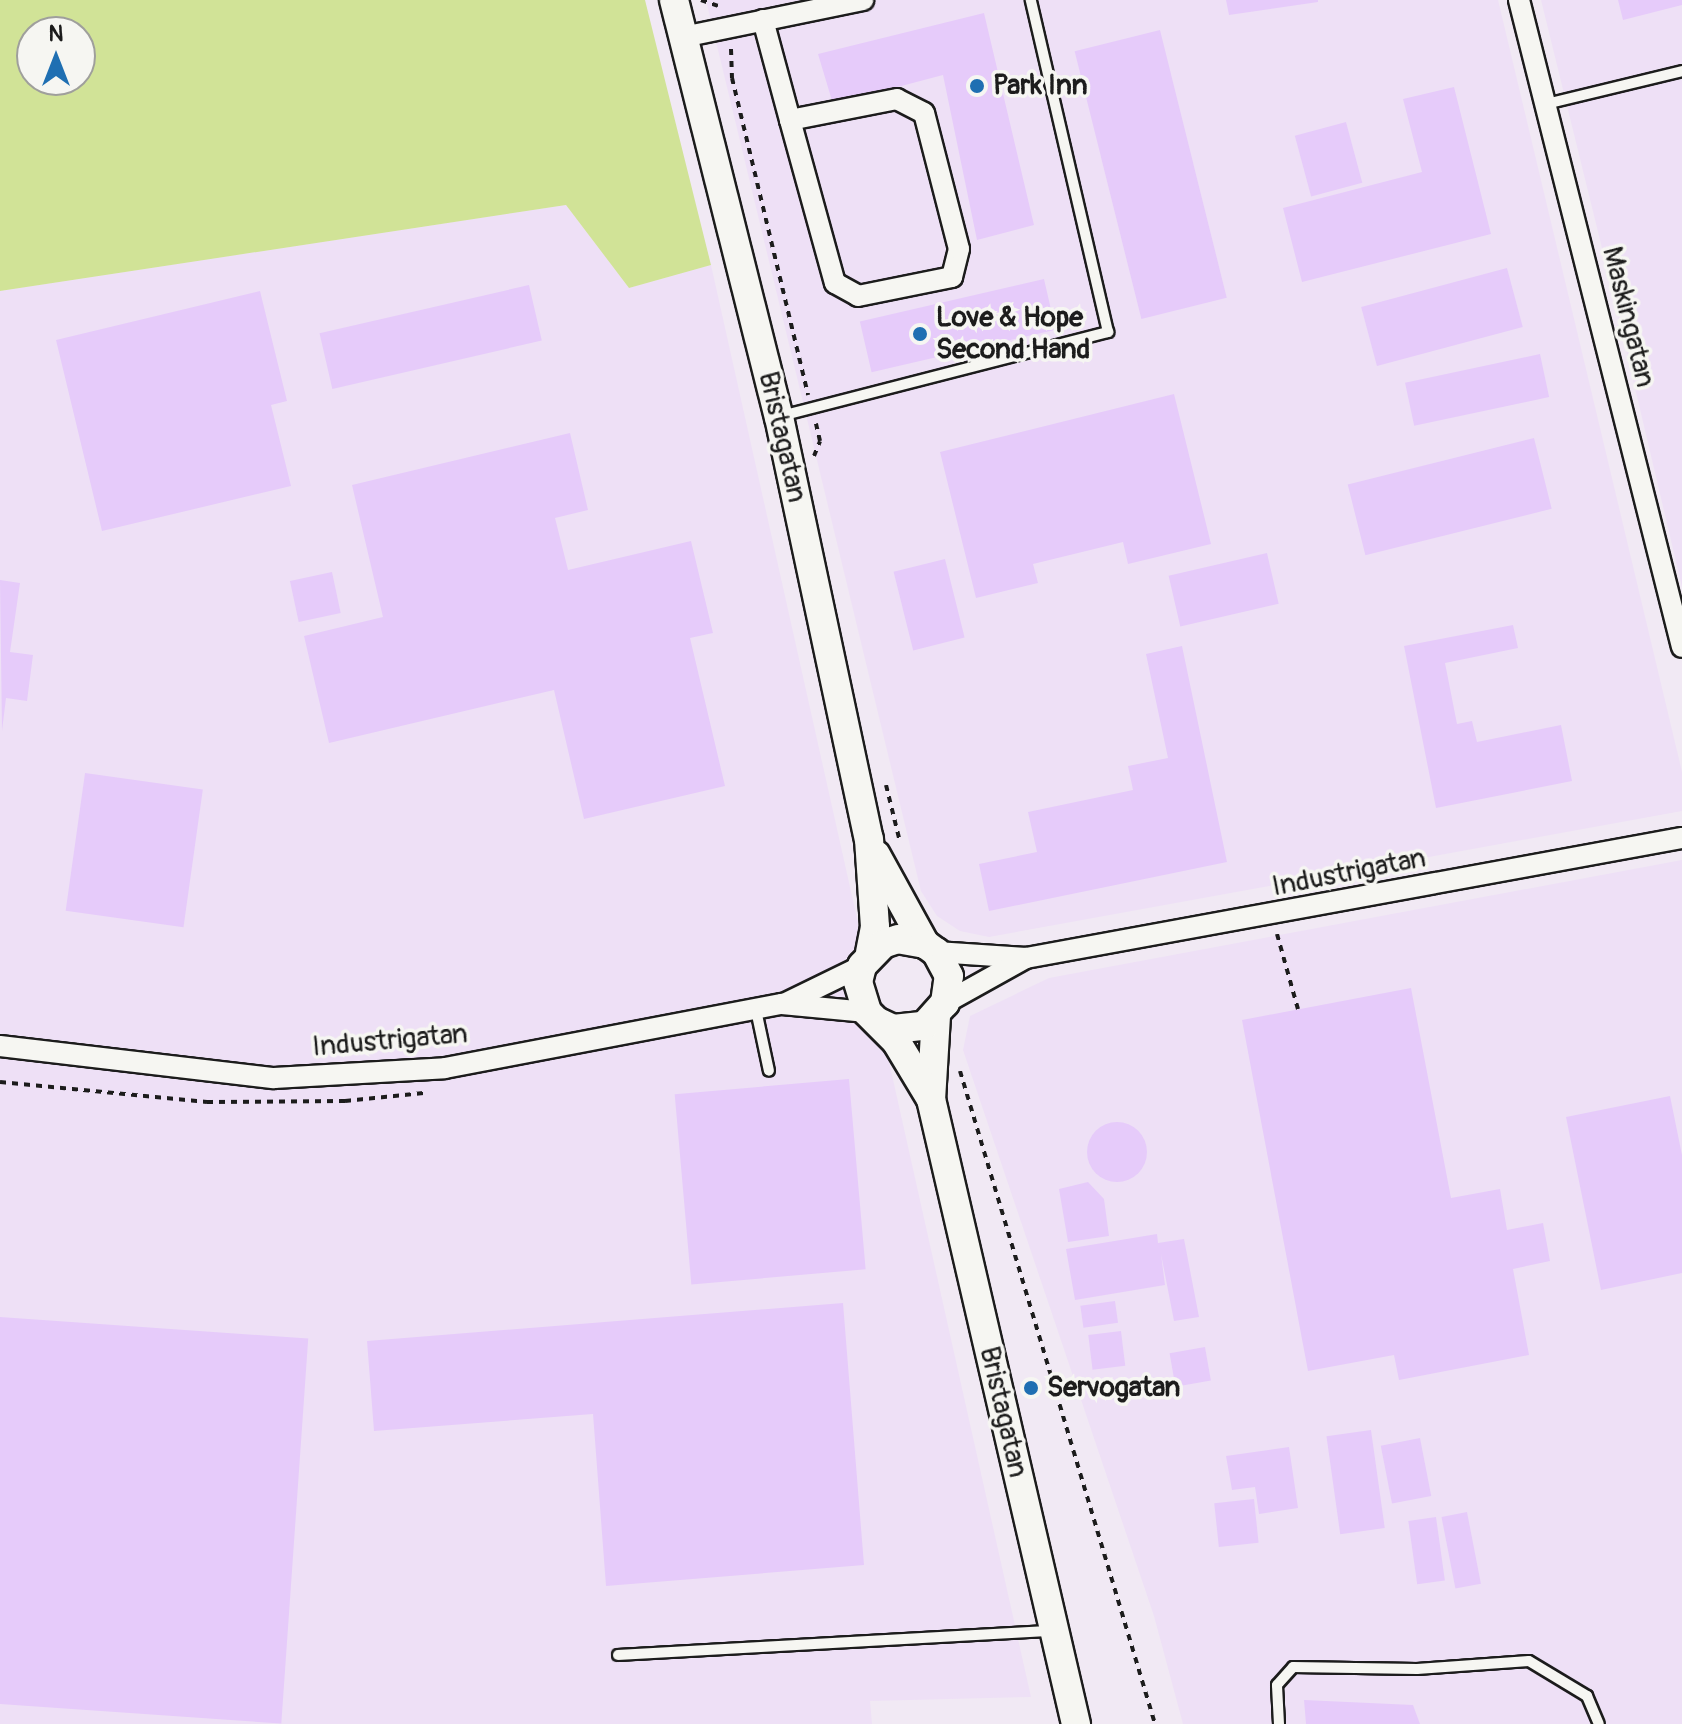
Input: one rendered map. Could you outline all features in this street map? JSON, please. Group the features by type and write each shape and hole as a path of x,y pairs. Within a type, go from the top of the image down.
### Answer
{"street":[{"name":"Bristagatan","path":"674,0 779,417 869,839 875,927 860,998 931,1099"},
{"path":"683,37 863,0"},
{"name":"Maskingatan","path":"1519,0 1682,647"},
{"path":"763,20 790,120 835,283 858,296 952,277 959,249 924,113 897,99 790,120"},
{"name":"Industrigatan","path":"930,948 1026,958 1272,916 1682,838"},
{"name":"Bristagatan","path":"869,839 949,976 941,1010 931,1099 1076,1724"},
{"path":"866,960 898,939 930,948"},
{"name":"Industrigatan","path":"941,1010 1026,958"},
{"name":"Industrigatan","path":"0,1046 274,1078 445,1068 782,1004 866,960"},
{"name":"Industrigatan","path":"782,1004 873,1017"},
{"path":"873,1017 909,1030 941,1010"}],"lane":[{"path":"779,417 1108,332 1031,0"},
{"path":"1546,104 1682,71"},
{"path":"756,1010 769,1071"},
{"path":"618,1655 1052,1631"},
{"path":"1279,1724 1277,1685 1293,1667 1417,1669 1529,1661 1587,1696 1599,1724"}],"path":[{"path":"701,0 718,6 726,27 739,108 801,378 813,406 820,441 813,459"},
{"path":"885,780 903,857"},
{"path":"1272,916 1298,1009"},
{"path":"959,1069 1155,1724"}],"shaded area":[{"path":"706,0 1498,0 1682,772 1682,811 989,937 960,931 937,916 921,891"},
{"path":"1541,0 1682,0 1682,587 1601,244"},
{"path":"566,205 629,288 711,265 1031,1697 870,1701 872,1724 0,1724 0,291"},
{"path":"1682,860 1682,1724 1183,1724 1154,1616 963,1050 970,1016 1049,978"}],"green space":[{"path":"0,0 645,0 711,265 629,288 566,205 0,291"}],"building":[{"path":"1226,0 1318,0 1318,2 1229,15"},
{"path":"1618,0 1682,0 1682,5 1623,20"},
{"path":"984,13 1034,225 977,240 943,75 833,104 818,54"},
{"path":"1160,30 1227,298 1141,319 1075,51"},
{"path":"1454,87 1491,234 1302,282 1283,208 1422,172 1403,99"},
{"path":"1346,122 1362,183 1311,197 1295,136"},
{"path":"1507,268 1523,327 1377,366 1361,307"},
{"path":"1044,279 1056,330 872,372 860,322"},
{"path":"529,285 542,341 332,389 320,333"},
{"path":"260,291 287,401 271,405 291,486 102,531 56,340"},
{"path":"1540,354 1549,397 1414,426 1405,383"},
{"path":"1174,394 1211,544 1128,564 1123,542 1033,564 1038,583 976,598 940,452"},
{"path":"570,433 588,510 555,518 568,570 691,541 713,633 690,638 725,786 584,819 554,690 329,743 304,636 383,617 352,485"},
{"path":"1534,438 1552,509 1365,555 1348,484"},
{"path":"1267,553 1279,604 1180,626 1169,576"},
{"path":"945,559 965,638 913,650 894,572"},
{"path":"332,572 341,613 299,622 290,581"},
{"path":"0,580 20,583 10,652 33,655 27,701 6,698 2,731"},
{"path":"1513,625 1518,648 1445,663 1457,724 1472,721 1477,742 1561,725 1572,781 1436,808 1404,646"},
{"path":"1182,646 1227,862 989,911 979,864 1037,852 1028,812 1133,790 1128,766 1168,758 1146,654"},
{"path":"85,773 203,790 183,927 66,911"},
{"path":"1411,988 1451,1198 1500,1189 1507,1230 1543,1223 1550,1261 1513,1269 1529,1355 1399,1380 1394,1355 1308,1371 1242,1020"},
{"path":"849,1079 866,1269 691,1285 675,1094"},
{"path":"1670,1096 1682,1155 1682,1273 1601,1290 1566,1117"},
{"path":"1117,1122 1128,1124 1138,1131 1145,1141 1145,1163 1138,1173 1128,1180 1117,1182 1106,1180 1096,1173 1089,1163 1087,1152 1089,1141 1096,1131 1106,1124"},
{"path":"1088,1182 1104,1199 1109,1236 1068,1242 1059,1189"},
{"path":"1157,1234 1158,1243 1184,1239 1199,1317 1174,1321 1161,1254 1165,1285 1075,1300 1066,1249"},
{"path":"1115,1301 1118,1323 1083,1328 1080,1306"},
{"path":"843,1303 864,1565 606,1586 593,1414 374,1431 367,1341"},
{"path":"0,1317 308,1339 281,1724 0,1704"},
{"path":"1121,1331 1125,1366 1093,1370 1088,1335"},
{"path":"1205,1347 1211,1380 1175,1387 1170,1353"},
{"path":"1371,1430 1385,1528 1340,1534 1326,1436"},
{"path":"1420,1438 1431,1496 1392,1504 1381,1446"},
{"path":"1289,1447 1298,1508 1259,1514 1255,1487 1232,1490 1226,1456"},
{"path":"1254,1499 1259,1543 1219,1547 1214,1503"},
{"path":"1467,1512 1481,1584 1455,1589 1441,1517"},
{"path":"1436,1517 1445,1580 1417,1584 1408,1521"},
{"path":"1304,1700 1413,1705 1420,1724 1306,1724"}],"place":[{"name":"Park Inn","path":"977,86"},
{"name":"Love & Hope Second Hand","path":"920,334"},
{"name":"Servogatan","path":"1031,1388"}]}
